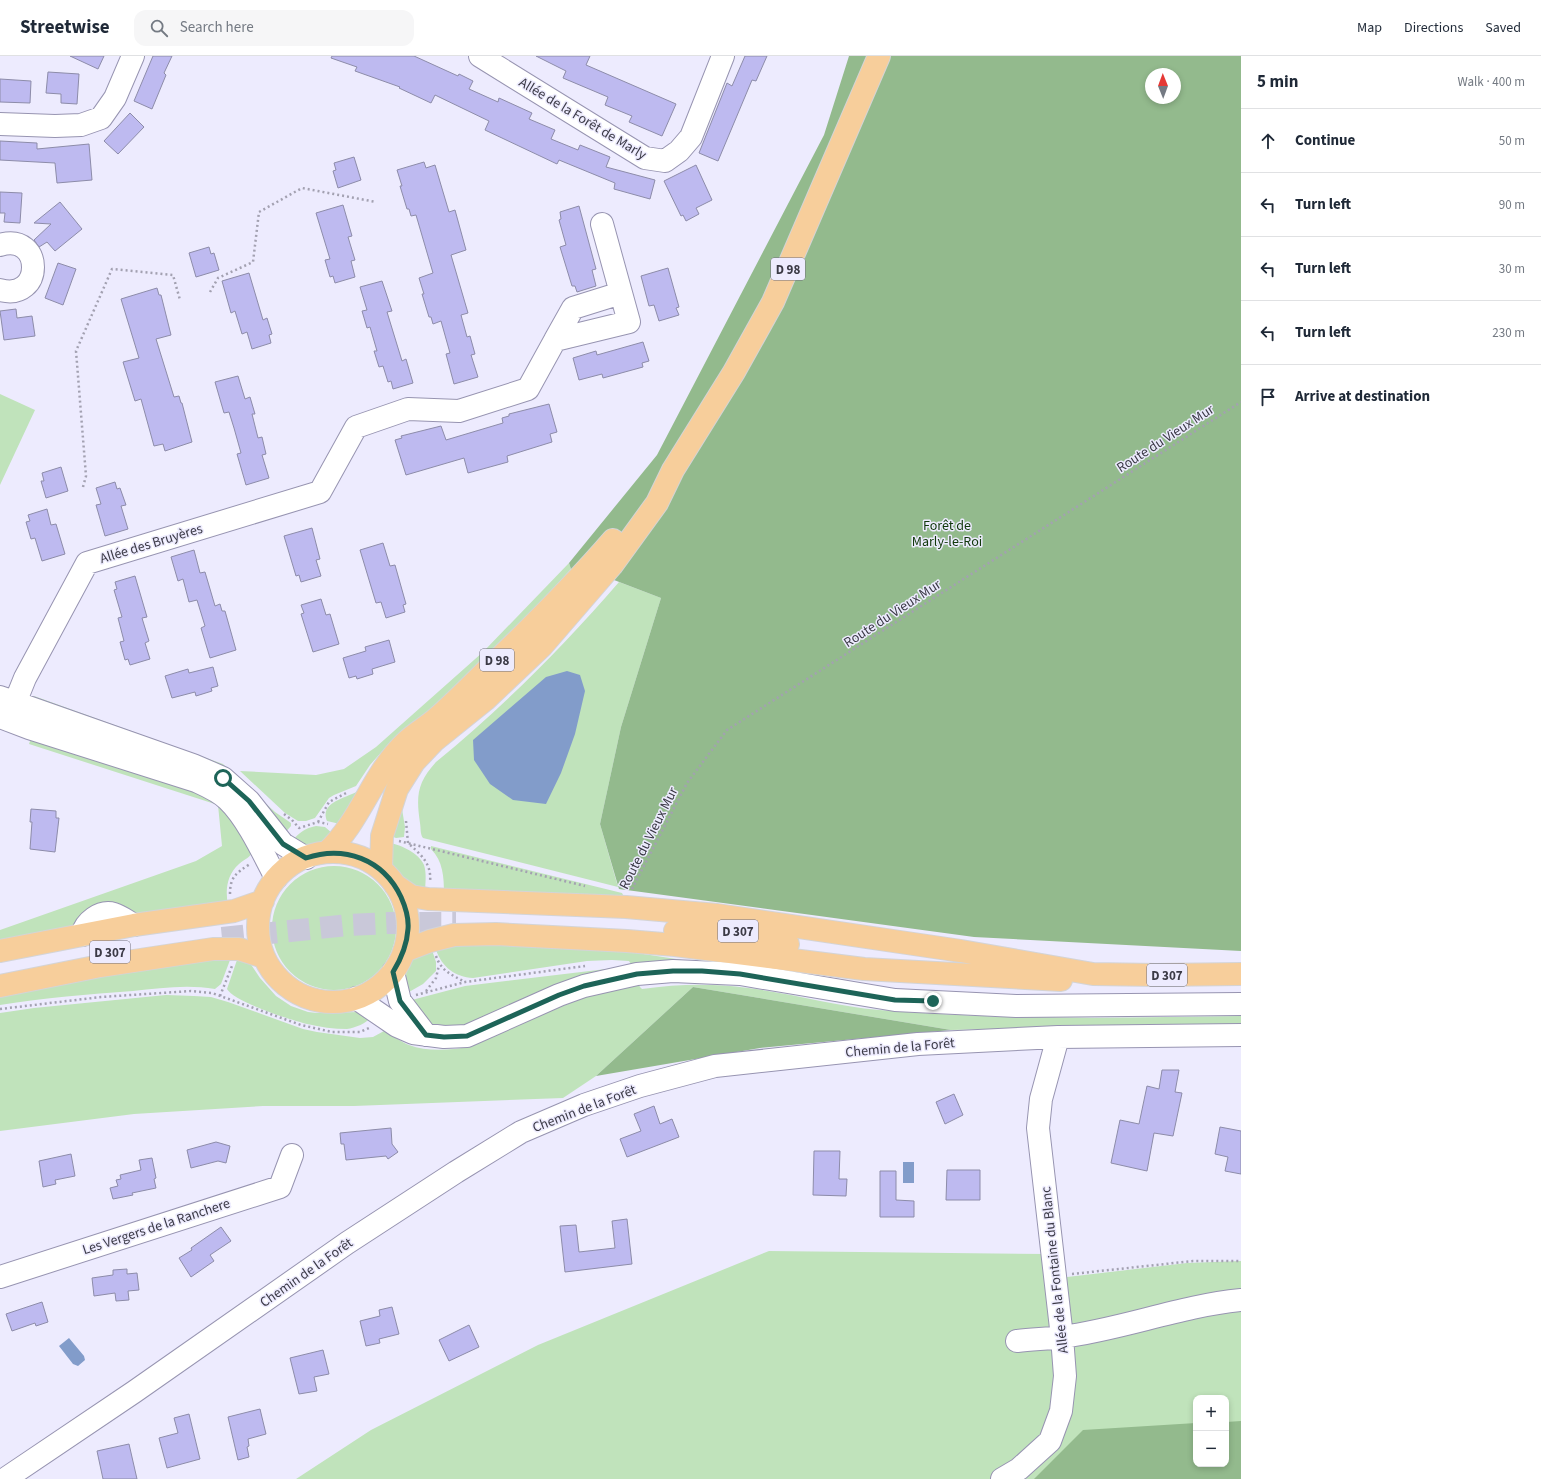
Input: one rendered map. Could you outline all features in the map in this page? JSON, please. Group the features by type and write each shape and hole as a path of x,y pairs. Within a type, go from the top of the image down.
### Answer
{"main road":[{"name":"D 98","path":"380,869 382,836 397,789 414,762 434,741 485,700 542,646 612,564 657,504 673,470 734,372 773,302 879,56"},
{"name":"D 98","path":"327,852 336,844 349,828 384,768 394,754 406,741 436,719 579,580 673,470"},
{"path":"396,885 405,906 408,929 404,951 393,972 377,988 356,998 341,1002 325,1002 295,992 272,971 264,957 259,939 258,919 263,901 276,878 285,870 306,858 327,852 346,853 364,859 380,869 396,885 411,896 428,899 626,906 717,915 961,950 1020,962"},
{"path":"0,951 134,925 234,911 263,901"},
{"name":"D 307","path":"1093,974 1056,981 949,974 902,961 723,935 614,926 456,918 593,918 741,931 975,962 1020,962 1093,974 1241,974"},
{"name":"D 307","path":"0,964 55,952 134,938 222,933 0,972"},
{"path":"404,951 430,941 454,935 536,936 659,943 864,970 949,974"},
{"path":"0,986 100,966 213,949 239,949 264,957"}],"street":[{"path":"0,124 55,126 81,125 100,118 115,98 133,56"},
{"name":"Allée de la Forêt de Marly","path":"480,56 645,158 665,161 679,151 691,137 723,56"},
{"path":"555,340 629,322 602,224"},
{"path":"0,245 14,243 22,246 32,259 34,268 28,283 22,288 7,292 0,290"},
{"path":"555,340 573,308 621,293"},
{"name":"Allée des Bruyères","path":"6,709 25,678 87,563 320,492 356,426 408,409 459,411 528,389 555,340"},
{"path":"6,709 179,760 223,778 249,801 283,844 306,858"},
{"path":"6,709 29,728 196,781 212,788 228,800 243,819 276,878"},
{"path":"717,915 741,931"},
{"path":"356,998 382,1014 397,1026 413,1033 444,1037 467,1036 559,995 584,986 637,974 673,971 702,971 740,974 895,1000 1016,1006 1241,1004"},
{"path":"393,972 400,1001 426,1035"},
{"name":"Chemin de la Forêt","path":"5,1479 134,1392 347,1243 456,1172 522,1132 584,1105 640,1086 715,1066 918,1044 1058,1037 1241,1034"},
{"name":"Allée de la Fontaine du Blanc","path":"1002,1479 1019,1470 1050,1441 1061,1411 1065,1376 1062,1337 1038,1128 1041,1100 1058,1037"},
{"name":"Les Vergers de la Ranchere","path":"0,1277 280,1187 292,1155"},
{"path":"1017,1341 1062,1337 1175,1311 1220,1302 1241,1300"}],"path":[{"path":"210,292 218,278 253,262 259,212 302,188 376,202"},
{"path":"82,487 86,476 76,351 112,269 173,275 180,300"},
{"name":"Route du Vieux Mur","path":"626,906 628,897 687,783 727,730 1241,402"},
{"path":"318,822 329,802 352,790"},
{"path":"408,843 590,887"},
{"path":"400,1001 426,992 436,978 439,965"},
{"path":"0,1009 101,997 191,991 212,993 301,1025 332,1032 352,1033 366,1030 382,1014"},
{"path":"1055,1276 1193,1260 1241,1261"}],"green space":[{"name":"Forêt de Marly-le-Roi","path":"849,56 1241,56 1241,951 974,937 619,889 600,824 621,727 661,598 614,580 571,569 569,563 657,455 824,135"},
{"path":"0,394 35,410 0,485"},
{"path":"569,563 571,569 528,616 476,668 433,707 393,739 370,765 356,786 329,798 315,818 306,821 298,821 285,813 240,771 316,775 344,769 376,747 483,652"},
{"path":"619,582 661,598 621,727 600,824 618,887 423,838 421,835 418,805 419,790 425,777 436,762 485,720 532,676"},
{"path":"34,696 223,764 275,812 291,823 291,826 284,834 35,699"},
{"path":"32,735 189,786 221,803 253,851 249,857 235,868 229,878 227,888 228,905 0,945 0,930 196,861 222,846 218,805 29,744"},
{"path":"358,791 340,824 327,821 327,809 330,805"},
{"path":"402,809 405,827 404,837 396,838 391,836"},
{"path":"316,826 325,827 332,833 318,844 309,846 292,841 302,831"},
{"path":"390,843 409,850 422,861 426,880 425,894 404,879 395,869 390,853"},
{"path":"431,846 622,893 623,895 444,894 442,870 438,859 431,849"},
{"path":"340,866 358,870 369,876 382,888 392,904 396,928 392,952 386,963 374,976 352,988 328,990 310,986 299,980 286,968 274,946 272,922 276,904 282,893 294,880 316,868"},
{"path":"483,942 483,946 541,946 617,950 696,962 633,967 629,961 587,961 473,978 460,976 450,970 442,961 436,950 448,943"},
{"path":"431,947 436,962 436,971 423,984 409,992 406,976 409,965 418,956"},
{"path":"233,952 221,984 215,989 195,987 164,988 66,996 0,1005 0,995"},
{"path":"238,957 250,963 260,978 276,996 291,1006 308,1012 360,1012 371,1017 364,1023 354,1028 332,1028 299,1022 251,1005 232,994 227,989"},
{"path":"623,967 480,1024 447,1029 426,1023 408,1001 465,986"},
{"path":"637,981 642,989 695,985 735,986 879,1010 1060,1018 1241,1016 1241,1024 951,1030 693,987 596,1076 563,1098 354,1106 263,1106 134,1114 0,1131 0,1013 34,1008 166,995 211,997 303,1029 360,1038 373,1037 384,1031 406,1044 423,1049 446,1050 469,1047 587,994"},
{"path":"693,987 951,1030 760,1048 596,1076"},
{"path":"769,1251 1047,1254 1050,1279 1187,1263 1241,1261 1241,1479 296,1479 371,1430 538,1345"},
{"path":"1241,1421 1241,1479 1034,1479 1083,1430 1193,1423 1193,1467 1229,1467 1229,1422"}],"water":[{"path":"567,671 580,675 585,691 575,734 561,773 546,804 513,800 490,784 474,760 473,740 546,677"},
{"path":"903,1162 914,1162 914,1183 903,1183"},
{"path":"69,1338 84,1356 85,1360 78,1366 73,1364 59,1346"}],"building":[{"path":"70,56 104,56 98,69"},
{"path":"153,56 172,56 164,73 166,75 152,109 134,101"},
{"path":"332,56 414,56 458,76 459,74 473,81 469,89 498,102 499,98 532,113 529,119 555,130 551,139 578,150 580,145 610,157 606,167 655,180 650,199 614,189 615,183 559,160 557,164 485,130 489,121 435,95 431,103 399,88 400,87 355,71 357,67 331,58"},
{"path":"536,56 590,56 586,65 676,104 662,136 629,122 632,116 605,105 608,97 563,78 566,71"},
{"path":"745,56 767,56 756,81 752,80 718,161 699,153 727,83 732,86"},
{"path":"48,72 79,74 77,104 61,103 61,94 46,93"},
{"path":"0,79 31,81 30,103 0,102"},
{"path":"130,113 144,127 118,154 104,141"},
{"path":"0,141 37,143 37,149 89,144 92,180 57,183 55,163 0,160"},
{"path":"354,157 361,180 338,188 333,171 336,170 334,163"},
{"path":"424,162 426,168 435,165 449,212 455,210 466,250 451,255 468,313 461,315 467,337 470,336 475,354 471,355 478,377 454,384 446,354 450,353 441,321 433,324 431,317 429,317 422,294 424,294 419,278 433,273 416,215 411,216 409,209 407,209 397,170"},
{"path":"696,165 712,200 696,208 699,214 686,221 683,215 681,216 664,181"},
{"path":"0,192 22,193 20,223 4,222 5,213 0,213"},
{"path":"60,202 82,229 55,251 47,242 39,247 34,240 51,224 34,223"},
{"path":"343,205 352,236 348,237 355,260 351,261 355,277 335,283 333,276 330,277 325,260 330,259 316,213"},
{"path":"579,206 596,269 592,270 596,286 577,292 575,286 572,286 560,247 566,245 559,220 561,219 560,212"},
{"path":"209,247 211,254 214,253 219,270 196,277 189,253"},
{"path":"58,263 76,269 63,305 45,298"},
{"path":"668,268 679,307 676,308 679,315 659,321 654,305 649,306 641,276"},
{"path":"249,273 263,320 267,318 272,334 269,335 271,343 252,349 247,332 242,334 235,311 231,313 222,281"},
{"path":"382,281 392,311 387,312 402,361 406,359 413,383 393,389 391,381 388,382 383,366 379,367 374,351 377,351 370,327 367,328 362,311 367,310 360,287"},
{"path":"157,288 159,295 161,295 171,335 156,339 174,397 179,396 182,403 192,442 165,451 163,444 154,446 141,399 135,401 123,362 139,358 121,299"},
{"path":"16,309 17,318 32,316 35,336 4,340 0,311"},
{"path":"643,342 649,361 642,363 643,367 603,378 602,374 579,380 573,358 596,351 597,355"},
{"path":"238,376 245,399 250,397 255,414 252,414 258,438 262,437 266,454 262,455 269,478 246,485 237,454 241,453 234,428 229,412 224,413 215,382"},
{"path":"549,404 557,432 550,434 552,442 507,456 508,462 468,473 464,458 406,475 395,440 402,438 401,436 441,426 446,440 503,423 502,418 509,416 509,414"},
{"path":"61,467 68,491 46,498 41,481 44,481 42,473"},
{"path":"115,482 117,489 120,488 126,505 121,506 128,529 105,536 96,505 101,504 96,488"},
{"path":"47,509 51,525 56,524 65,554 42,561 35,538 31,539 26,522 30,521 28,515"},
{"path":"312,528 320,559 316,560 321,576 301,582 299,575 296,576 284,536"},
{"path":"383,543 390,566 395,565 406,604 403,605 405,612 386,618 381,602 376,603 360,550"},
{"path":"194,550 200,573 205,572 215,606 220,604 222,611 225,611 236,650 210,658 201,628 205,626 197,600 189,602 183,579 178,581 171,557"},
{"path":"135,576 147,617 142,618 149,641 145,643 150,659 130,665 128,659 125,660 120,642 124,641 118,618 122,617 114,590 117,589 115,582"},
{"path":"321,599 326,615 330,614 339,644 313,652 301,614 304,613 301,605"},
{"path":"389,640 395,662 372,669 373,674 357,679 356,676 349,678 343,658 366,651 365,647"},
{"path":"213,667 218,686 211,688 212,691 196,696 195,692 172,698 165,676 188,669 189,673"},
{"path":"31,809 56,811 56,818 59,818 55,852 30,849 32,822 30,822"},
{"path":"1162,1070 1179,1070 1175,1092 1182,1093 1173,1136 1154,1133 1147,1171 1111,1163 1120,1120 1139,1124 1147,1086 1159,1089"},
{"path":"954,1094 963,1115 945,1124 936,1102"},
{"path":"654,1106 660,1124 672,1119 679,1137 627,1157 620,1139 641,1131 634,1114"},
{"path":"1220,1127 1241,1131 1241,1174 1225,1171 1228,1157 1215,1154"},
{"path":"391,1128 392,1144 398,1152 388,1159 386,1156 346,1160 344,1144 341,1144 340,1133"},
{"path":"216,1142 230,1146 226,1163 218,1161 191,1168 187,1150"},
{"path":"814,1151 840,1151 839,1179 847,1179 846,1196 813,1195"},
{"path":"71,1154 75,1176 55,1180 56,1184 43,1187 39,1161"},
{"path":"152,1158 156,1178 154,1179 156,1188 113,1199 110,1188 118,1186 116,1180 121,1179 120,1175 141,1170 139,1160"},
{"path":"947,1170 980,1170 980,1200 946,1200"},
{"path":"880,1171 896,1171 896,1200 914,1201 914,1217 880,1217"},
{"path":"627,1219 632,1264 565,1272 560,1226 576,1225 579,1252 615,1248 612,1221"},
{"path":"221,1227 231,1241 210,1255 214,1261 191,1277 179,1258 192,1250 191,1248"},
{"path":"127,1269 127,1274 137,1273 139,1290 128,1291 129,1300 116,1301 115,1293 94,1296 92,1278 113,1275 113,1270"},
{"path":"42,1302 48,1322 36,1326 35,1323 12,1331 6,1314"},
{"path":"392,1307 399,1334 379,1339 380,1343 366,1346 360,1321 380,1316 379,1310"},
{"path":"469,1325 479,1347 449,1361 439,1340"},
{"path":"323,1350 329,1374 314,1377 317,1391 299,1394 290,1358"},
{"path":"260,1409 266,1434 248,1439 249,1446 247,1447 249,1457 238,1460 228,1417"},
{"path":"189,1414 200,1459 167,1468 159,1438 178,1433 174,1418"},
{"path":"129,1444 137,1479 103,1479 97,1451"}],"tunnel":[{"path":"222,938 348,925 389,923 456,923"}],"route":[{"path":"223,778 249,801 283,844 306,858 327,852 346,853 364,859 380,869 396,885 405,906 408,929 404,951 393,972 400,1001 426,1035 444,1037 467,1036 559,995 584,986 637,974 673,971 702,971 740,974 895,1000 933,1001"}]}
